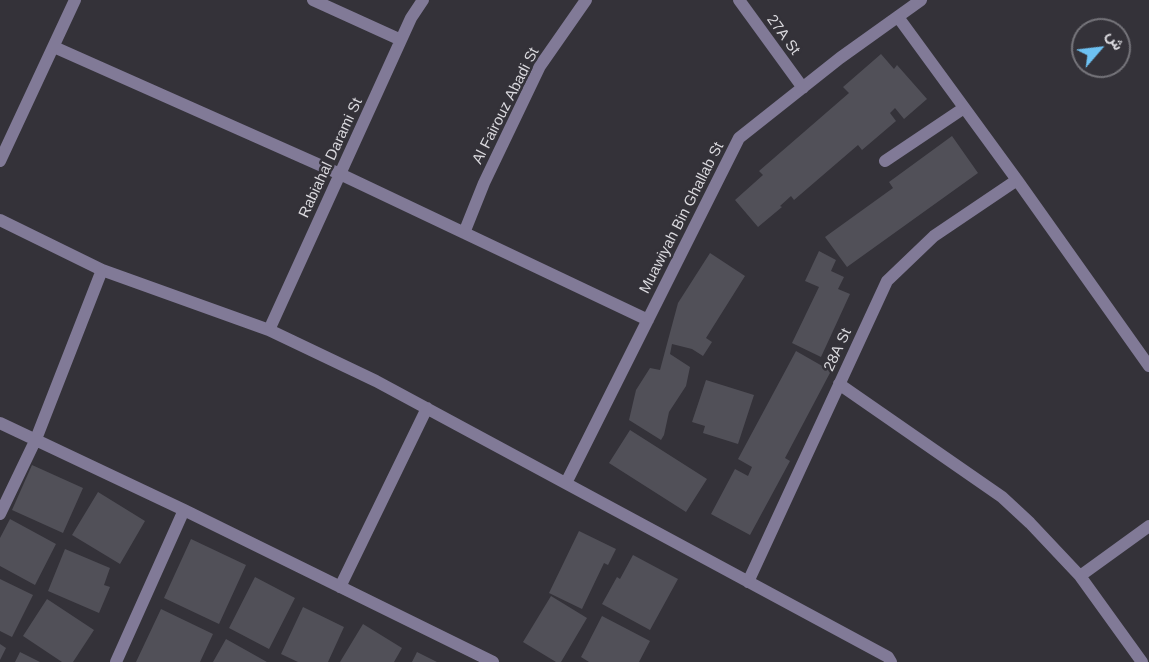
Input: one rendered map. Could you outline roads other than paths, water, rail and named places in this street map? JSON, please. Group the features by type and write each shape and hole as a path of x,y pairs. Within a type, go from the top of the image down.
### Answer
{"street":[{"path":"0,161 75,0"},
{"path":"313,0 401,40"},
{"name":"Rabiahal Darami St","path":"268,330 411,18 423,0"},
{"name":"Al Fairouz Abadi St","path":"464,232 484,183 540,66 586,0"},
{"name":"27A St","path":"739,0 803,88"},
{"name":"Muawiyah Bin Ghallab St","path":"566,483 739,138 840,58 921,0"},
{"path":"898,17 1149,366"},
{"path":"54,47 340,174 648,320"},
{"path":"885,161 964,108"},
{"name":"28A St","path":"748,582 886,281 934,236 1017,180"},
{"path":"0,220 102,270 268,330 376,381 888,657 891,662"},
{"path":"0,514 36,439 102,270"},
{"path":"839,384 1002,497 1080,576 1142,662"},
{"path":"340,587 427,408"},
{"path":"0,423 184,510 493,662"},
{"path":"122,660 184,510"},
{"path":"1080,576 1149,526"}]}
